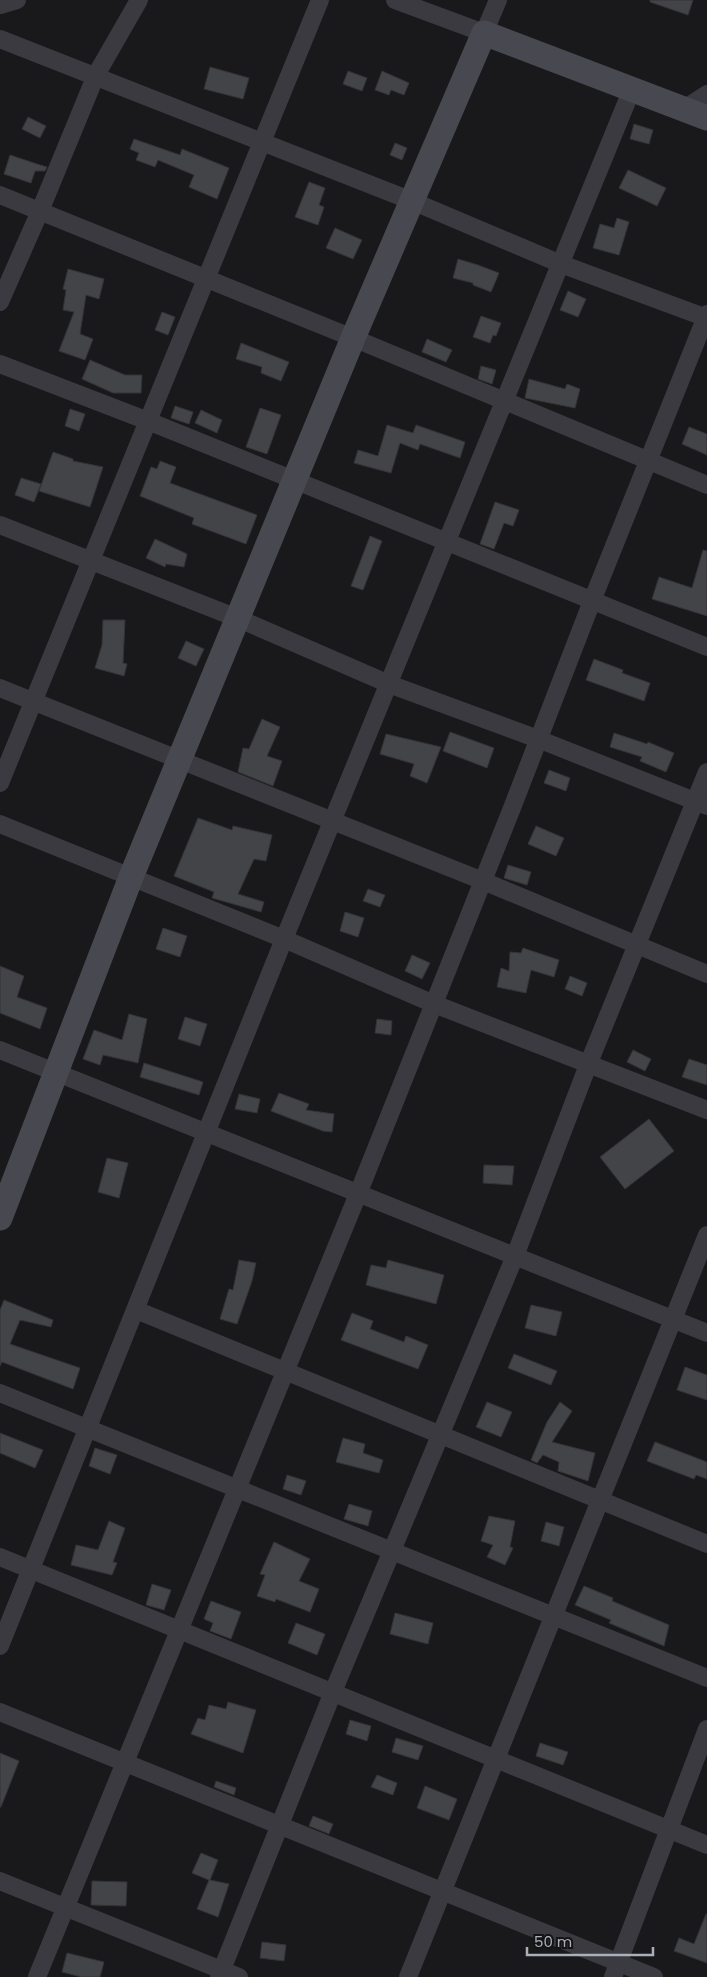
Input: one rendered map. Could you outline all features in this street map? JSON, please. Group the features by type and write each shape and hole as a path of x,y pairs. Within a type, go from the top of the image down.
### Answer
{"main road":[{"path":"0,1218 131,877 353,338 484,33 707,118"}],"street":[{"path":"0,5 17,0"},
{"path":"0,302 96,75 139,0"},
{"path":"0,783 320,0"},
{"path":"395,0 484,33 498,0"},
{"path":"0,39 96,75 412,201 561,264 707,316 648,460 483,882 358,1194 38,1977"},
{"path":"0,1646 284,939 632,89"},
{"path":"684,109 707,94"},
{"path":"0,195 353,338 707,485"},
{"path":"0,364 148,421 707,647"},
{"path":"0,525 237,618 389,684 538,739 701,804"},
{"path":"0,688 637,944 707,974"},
{"path":"220,1974 333,1692 515,1256 588,1064 637,944 701,804 707,772"},
{"path":"0,824 284,939 434,1004 707,1110"},
{"path":"0,1050 707,1333"},
{"path":"408,1977 707,1235"},
{"path":"136,1310 707,1544"},
{"path":"0,1393 707,1678"},
{"path":"0,1557 707,1845"},
{"path":"0,1712 442,1891 616,1970 654,1977"},
{"path":"616,1970 707,1729"},
{"path":"0,1881 66,1907 220,1974 239,1977"}],"building":[{"path":"650,0 693,0 688,15 650,2"},
{"path":"210,67 249,78 243,99 204,89"},
{"path":"348,71 367,78 362,91 343,84"},
{"path":"382,71 409,83 404,95 391,90 389,95 375,90"},
{"path":"28,117 46,126 40,138 22,129"},
{"path":"634,124 653,130 649,144 630,139"},
{"path":"134,139 180,155 182,149 229,168 217,199 189,187 194,175 158,160 155,167 136,160 139,153 130,149"},
{"path":"395,143 407,148 402,160 390,155"},
{"path":"10,155 47,167 45,171 35,171 31,183 4,174"},
{"path":"628,170 666,188 657,206 619,188"},
{"path":"309,182 325,188 319,205 324,207 318,225 295,217"},
{"path":"617,218 629,222 619,255 593,248 600,224 614,228"},
{"path":"335,228 362,240 353,259 326,248"},
{"path":"458,259 499,273 491,292 473,285 473,283 453,278"},
{"path":"68,269 104,279 99,299 86,295 80,334 93,339 85,360 59,351 74,312 63,310 66,290 63,289"},
{"path":"568,291 586,299 578,317 560,310"},
{"path":"162,312 175,317 168,335 155,330"},
{"path":"481,316 501,323 496,336 493,335 490,343 473,337"},
{"path":"427,339 452,350 446,362 422,352"},
{"path":"241,343 289,362 281,381 261,373 262,367 236,359"},
{"path":"90,360 125,375 142,375 141,393 113,393 82,379"},
{"path":"481,366 496,370 492,384 478,379"},
{"path":"529,379 565,389 567,384 580,389 575,408 525,398"},
{"path":"175,406 193,412 189,424 171,418"},
{"path":"260,408 281,415 267,454 246,447"},
{"path":"70,409 85,414 79,431 65,426"},
{"path":"201,410 222,420 217,433 195,423"},
{"path":"387,425 413,433 416,425 465,442 460,458 420,444 418,450 400,443 391,473 354,463 358,450 378,456"},
{"path":"689,427 707,434 707,455 682,444"},
{"path":"53,452 73,459 73,461 103,467 90,507 39,491"},
{"path":"160,461 176,467 170,483 257,515 246,544 192,524 194,518 140,496 151,467 157,469"},
{"path":"21,478 41,484 34,502 15,495"},
{"path":"495,502 519,510 513,526 504,523 494,549 480,544"},
{"path":"370,536 382,541 363,590 351,586"},
{"path":"155,539 187,554 184,567 166,564 165,567 146,558"},
{"path":"703,550 707,551 707,616 652,599 659,577 692,588"},
{"path":"103,620 125,620 123,663 127,664 124,676 95,668 102,645"},
{"path":"186,641 204,649 196,666 178,658"},
{"path":"594,659 623,670 622,673 650,683 644,701 586,680"},
{"path":"262,719 280,727 267,756 282,761 273,786 238,772 243,748 249,749"},
{"path":"450,732 494,748 487,768 443,751"},
{"path":"614,733 647,744 648,742 674,753 666,772 640,761 642,757 610,747"},
{"path":"386,734 441,747 427,783 410,776 414,764 380,754"},
{"path":"549,770 570,778 566,791 544,783"},
{"path":"198,818 232,830 233,826 272,835 266,861 254,859 238,894 264,902 261,912 212,898 214,892 174,876"},
{"path":"536,826 564,838 556,856 528,844"},
{"path":"508,865 531,872 527,885 504,878"},
{"path":"368,889 385,895 380,907 363,901"},
{"path":"345,912 364,918 358,937 340,931"},
{"path":"163,928 187,936 180,957 156,949"},
{"path":"523,948 559,960 554,977 531,970 526,993 497,987 501,968 509,971 510,952 521,953"},
{"path":"412,955 430,963 422,979 405,971"},
{"path":"0,966 24,976 17,997 47,1008 40,1029 0,1013"},
{"path":"570,976 587,983 582,996 565,989"},
{"path":"129,1014 147,1019 138,1063 103,1055 100,1065 83,1059 94,1030 122,1040"},
{"path":"185,1017 207,1024 200,1046 178,1039"},
{"path":"377,1019 392,1021 391,1035 375,1033"},
{"path":"633,1050 651,1059 645,1071 627,1062"},
{"path":"689,1059 707,1065 707,1085 682,1077"},
{"path":"144,1063 203,1082 199,1095 140,1077"},
{"path":"279,1093 309,1104 306,1110 334,1114 332,1132 323,1131 271,1111"},
{"path":"239,1094 260,1099 257,1113 235,1109"},
{"path":"649,1119 674,1151 625,1189 600,1157"},
{"path":"107,1158 128,1163 119,1198 98,1192"},
{"path":"484,1165 514,1166 512,1185 483,1183"},
{"path":"239,1260 256,1263 252,1281 237,1324 220,1319 229,1289 233,1290"},
{"path":"388,1260 444,1275 436,1304 366,1285 371,1265 386,1268"},
{"path":"4,1300 53,1320 51,1327 20,1320 10,1344 80,1368 73,1389 2,1362 0,1366 0,1310"},
{"path":"531,1305 562,1312 556,1336 525,1328"},
{"path":"352,1313 373,1321 370,1329 404,1342 406,1336 428,1345 418,1369 341,1340"},
{"path":"514,1354 557,1371 551,1385 508,1368"},
{"path":"685,1367 707,1375 707,1400 677,1390"},
{"path":"487,1402 512,1412 501,1437 476,1427"},
{"path":"560,1402 572,1411 552,1442 595,1453 588,1481 558,1471 559,1462 543,1455 537,1463 531,1460 547,1422"},
{"path":"0,1433 43,1450 35,1468 0,1453"},
{"path":"343,1438 365,1444 363,1453 383,1460 379,1473 336,1462"},
{"path":"655,1442 707,1462 707,1479 696,1475 694,1479 647,1461"},
{"path":"95,1448 117,1455 110,1474 89,1466"},
{"path":"287,1475 306,1481 301,1495 283,1489"},
{"path":"349,1504 372,1511 368,1526 344,1519"},
{"path":"489,1516 515,1521 510,1547 513,1548 505,1565 487,1557 493,1545 481,1541"},
{"path":"109,1521 125,1528 113,1562 117,1563 112,1575 71,1565 76,1545 98,1550"},
{"path":"546,1522 564,1527 559,1546 541,1541"},
{"path":"274,1542 310,1559 299,1581 319,1589 310,1612 276,1599 275,1602 257,1596 265,1575 260,1574"},
{"path":"152,1584 171,1590 164,1610 146,1605"},
{"path":"584,1586 613,1598 612,1601 669,1625 664,1646 609,1623 611,1620 575,1605"},
{"path":"211,1601 241,1612 231,1639 210,1631 213,1623 204,1619"},
{"path":"395,1613 433,1623 428,1644 390,1634"},
{"path":"296,1623 325,1634 317,1655 288,1643"},
{"path":"228,1702 256,1710 243,1753 191,1734 198,1718 205,1720 209,1705 226,1709"},
{"path":"350,1720 371,1726 367,1741 346,1734"},
{"path":"396,1738 423,1746 418,1760 392,1752"},
{"path":"540,1743 568,1752 563,1765 536,1756"},
{"path":"0,1753 19,1761 1,1807 0,1807"},
{"path":"377,1775 397,1783 393,1795 371,1787"},
{"path":"216,1781 236,1788 234,1795 214,1787"},
{"path":"425,1786 457,1799 449,1820 417,1808"},
{"path":"313,1816 333,1824 329,1834 309,1826"},
{"path":"201,1853 218,1860 210,1880 229,1884 218,1917 197,1909 209,1880 192,1873"},
{"path":"92,1881 127,1882 126,1906 91,1905"},
{"path":"706,1914 707,1963 674,1951 679,1938 694,1944"},
{"path":"262,1942 286,1945 284,1961 260,1958"},
{"path":"67,1953 104,1962 100,1977 81,1977 62,1972"}]}
